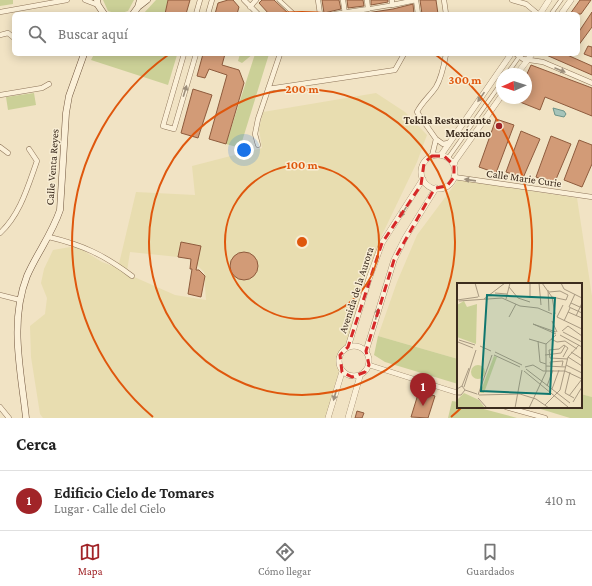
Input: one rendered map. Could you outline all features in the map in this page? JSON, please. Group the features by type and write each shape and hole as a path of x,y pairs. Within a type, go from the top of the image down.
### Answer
{"main road":[{"path":"138,7 140,0"},
{"path":"134,12 147,0"},
{"name":"Calle Venta Reyes","path":"26,418 17,337 17,320 20,300 28,276 49,237 60,210 66,113 69,96 83,56"}],"street":[{"path":"0,12 67,0"},
{"path":"85,0 99,9"},
{"path":"197,12 200,0"},
{"path":"209,12 212,0"},
{"path":"244,0 256,12"},
{"path":"250,6 256,0"},
{"path":"279,0 292,12"},
{"path":"318,0 320,12"},
{"path":"343,0 345,12"},
{"path":"366,0 368,9"},
{"path":"351,12 392,2 416,0 418,12"},
{"path":"444,0 446,12"},
{"path":"512,0 526,4 536,12"},
{"path":"540,12 549,0"},
{"path":"552,12 561,0"},
{"path":"562,12 571,0"},
{"path":"0,35 8,33 12,36"},
{"path":"183,56 163,126 174,129 195,56"},
{"path":"258,145 255,134 279,56"},
{"path":"268,89 395,70 403,56"},
{"path":"446,56 444,68 436,87 422,103 417,112 436,139 443,144 448,143"},
{"path":"441,155 510,56"},
{"path":"510,68 517,56 528,57 592,83"},
{"path":"521,68 528,57"},
{"path":"0,95 42,88 49,84"},
{"path":"448,158 496,90"},
{"path":"454,165 448,158 441,155 432,156 424,163 422,174 423,179 429,185 436,188 447,186 454,178 455,161 496,103"},
{"path":"432,156 436,139"},
{"path":"0,147 8,153"},
{"path":"0,233 10,224 29,183 37,161 29,148"},
{"name":"Calle Marie Curie","path":"454,178 592,197"},
{"name":"Avenida de la Aurora","path":"348,347 382,243 423,179"},
{"path":"366,351 354,346 348,347 341,353 338,359 342,372 352,377 360,376 365,372 369,365 366,351 394,260 405,238 436,188"},
{"path":"49,237 78,244 113,262 132,276"},
{"path":"0,295 20,300"},
{"path":"369,365 457,393"},
{"path":"328,418 342,372"},
{"path":"348,418 360,376"},
{"path":"0,407 9,418"},
{"path":"510,408 545,418"}],"highlighted area":[{"path":"432,156 444,156 454,165 454,177 447,186 436,188 432,193 394,260 366,351 369,365 365,372 352,377 342,372 340,355 348,347 382,243 421,185 424,163"}],"shaded area":[{"path":"376,93 405,112 427,135 417,162 382,235 346,347 341,353 338,361 340,367 326,418 43,418 40,414 31,357 30,326 45,314 47,298 41,283 44,269 53,250 76,246 102,262 118,268 136,192 195,195 192,166 262,148 259,129 263,112","holes":["181,242 200,246 197,265 204,272 206,300 175,295 132,276 127,271 130,252 178,257"]},
{"path":"458,180 577,198 592,296 592,397 582,394 582,283 457,283 457,359 378,336 397,282 417,235"}],"green space":[{"path":"0,0 13,0 13,4 0,6"},
{"path":"103,0 134,0 128,11 108,11"},
{"path":"156,0 168,0 165,12 145,12"},
{"path":"93,56 177,56 168,85 91,60"},
{"path":"239,56 251,56 242,63 238,61"},
{"path":"254,56 268,56 240,148 226,144"},
{"path":"34,93 36,105 8,110 6,97"},
{"path":"378,336 457,359 457,384 385,362 374,355"},
{"path":"582,394 592,397 592,418 570,418 537,408 582,408"},
{"path":"452,401 457,402 457,408 480,408 517,418 448,418"}],"water":[{"path":"553,108 564,111 566,114 564,117 555,115"}],"building":[{"path":"168,0 190,0 187,12 165,12"},
{"path":"233,0 239,7 238,12 216,12 218,3"},
{"path":"262,0 274,0 287,12 267,12 259,3"},
{"path":"322,0 339,0 341,9 324,12"},
{"path":"347,0 363,0 364,6 348,8"},
{"path":"371,0 388,0 388,2 371,5"},
{"path":"420,0 436,0 438,12 422,12"},
{"path":"580,0 591,0 581,14 580,12 571,12"},
{"path":"413,4 414,12 373,12"},
{"path":"592,12 592,27 580,43 580,30"},
{"path":"588,46 592,47 592,57 584,54"},
{"path":"202,56 224,56 222,65 239,70 244,83 226,144 209,139 227,75 209,69 205,78 197,76"},
{"path":"549,56 570,56 592,66 592,75"},
{"path":"531,65 592,88 592,116 545,97 540,110 525,104 532,104 532,68 530,68"},
{"path":"193,89 212,95 198,138 181,133"},
{"path":"496,119 514,125 496,173 479,167"},
{"path":"521,131 540,139 523,178 506,172"},
{"path":"551,136 571,144 554,184 536,177"},
{"path":"579,140 592,145 592,164 582,187 564,180"},
{"path":"181,242 201,246 196,270 199,270 205,276 201,297 188,294 192,269 190,269 191,259 178,257"},
{"path":"244,252 254,256 258,266 254,276 244,280 234,276 230,266 234,256"},
{"path":"419,391 435,396 428,418 411,417"},
{"path":"357,411 364,413 362,418 355,418"}],"place":[{"name":"Tekila Restaurante Mexicano","path":"499,126"},
{"name":"Edificio Cielo de Tomares","path":"423,406"}]}
